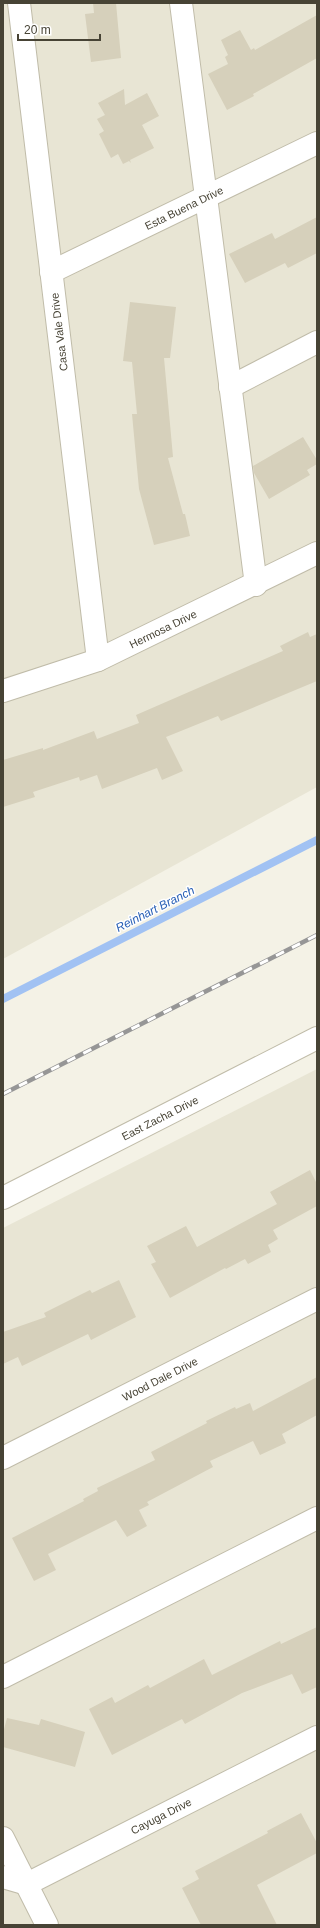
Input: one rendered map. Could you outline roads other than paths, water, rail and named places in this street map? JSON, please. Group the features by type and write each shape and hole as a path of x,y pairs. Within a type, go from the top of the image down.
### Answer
{"street":[{"name":"Casa Vale Drive","path":"18,3 98,660"},
{"path":"180,3 207,196 256,584"},
{"name":"Esta Buena Drive","path":"51,272 317,143"},
{"path":"230,387 317,342"},
{"name":"Hermosa Drive","path":"3,691 98,660 317,553"},
{"name":"East Zacha Drive","path":"3,1198 317,1038"},
{"name":"Wood Dale Drive","path":"3,1458 317,1299"},
{"path":"3,1677 317,1518"},
{"name":"Cayuga Drive","path":"27,1884 317,1737"},
{"path":"3,1838 47,1925"},
{"path":"3,1877 27,1884"}],"waterway":[{"name":"Reinhart Branch","path":"3,999 317,840"}],"railway":[{"path":"3,1094 317,935"}]}
